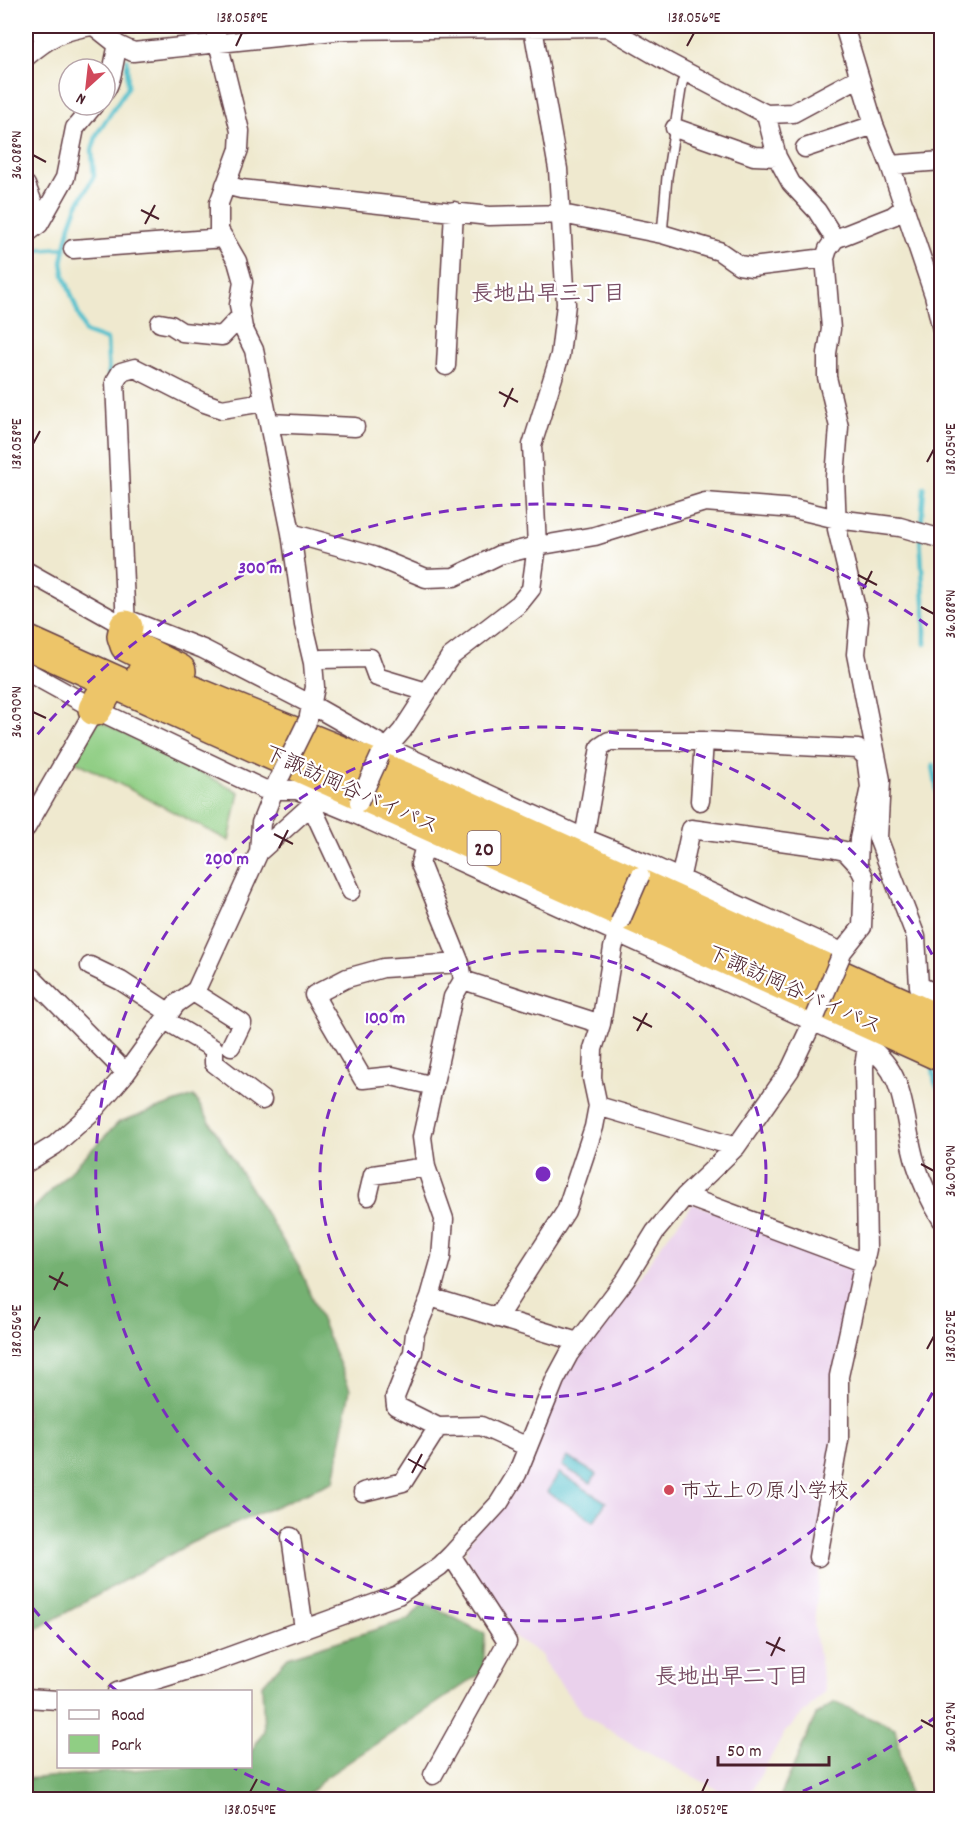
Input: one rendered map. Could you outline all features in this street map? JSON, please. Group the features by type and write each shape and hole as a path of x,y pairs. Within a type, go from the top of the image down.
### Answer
{"highway":[{"path":"127,623 124,636 127,645 210,689 218,702"},
{"name":"下諏訪岡谷バイパス","path":"26,626 405,779 942,1023"},
{"name":"下諏訪岡谷バイパス","path":"26,642 103,695 942,1054"}],"street":[{"path":"34,26 46,40"},
{"path":"26,56 46,40 65,30 93,26 118,45 133,52 344,30 608,26 687,73 766,114 793,113 858,78"},
{"path":"26,1163 55,1145 94,1110 126,1073 176,1004 196,990 259,852 261,823 314,700 313,663 304,625 291,533 254,350 243,328 239,305 243,282 237,261 219,230 219,203 239,148 240,131 214,26"},
{"path":"844,26 858,78 934,295 942,330"},
{"path":"357,808 383,752 402,731 450,657 519,604 531,589 537,546 532,445 560,355 566,304 558,169 533,28"},
{"path":"114,57 118,45"},
{"path":"766,114 777,157 791,183 817,211 835,239"},
{"path":"26,234 39,224 65,178 75,128 84,117"},
{"path":"805,148 874,124"},
{"path":"675,128 754,156 777,157"},
{"path":"890,165 942,161"},
{"path":"26,185 36,211 45,213"},
{"path":"225,185 241,189 489,216 562,214 662,234 719,250 739,265 752,267 825,258"},
{"path":"905,207 893,216 835,239 828,249 825,258 831,329 826,377 839,427 835,477 837,529 860,621 856,654 876,784 878,837 916,937 919,986 942,996"},
{"path":"446,366 454,211"},
{"path":"73,249 224,238"},
{"path":"160,323 171,325 182,332 222,336 241,316"},
{"path":"127,623 116,382 121,372 135,368 202,402 222,409 264,402"},
{"path":"269,423 355,427"},
{"path":"291,533 373,556 426,578 454,577 500,555 595,536 705,502 795,509 837,519 900,526 942,539"},
{"path":"26,571 127,623 203,649 314,700 383,752 584,838 643,869 681,880 841,955"},
{"path":"321,658 370,658 377,677 427,692"},
{"path":"26,671 103,695 262,789 277,782 297,790 314,802 357,808 424,846 618,928 815,1019 867,1046 881,1056 900,1088 915,1163 928,1196 942,1220"},
{"path":"26,828 103,695"},
{"path":"584,838 600,747 609,741 704,741 858,749 866,757 876,784 859,838 858,865"},
{"path":"700,801 704,741"},
{"path":"259,852 314,802"},
{"path":"314,802 351,891"},
{"path":"123,1690 211,1663 398,1595 440,1566 499,1503 517,1474 555,1380 578,1342 626,1279 655,1232 685,1196 736,1147 790,1070 815,1019 841,955 862,927 864,877 858,865 845,851 691,829 681,880"},
{"path":"424,846 420,864 461,971 453,997 422,1137 426,1167 444,1219 441,1258 430,1297 415,1333 413,1352 395,1397 396,1406 438,1427 481,1425 528,1446"},
{"path":"497,1318 566,1211 594,1127 598,1106 592,1078 593,1049 601,1024 618,928 643,869"},
{"path":"90,966 121,981 214,1049 213,1063 262,1100"},
{"path":"434,1086 392,1076 363,1079 314,995 347,978 383,968 461,971 601,1024"},
{"path":"26,974 126,1073"},
{"path":"193,992 242,1023 231,1046"},
{"path":"818,1557 839,1440 839,1376 867,1249 864,1067 867,1046"},
{"path":"598,1106 736,1147"},
{"path":"368,1196 373,1175 426,1167"},
{"path":"685,1196 865,1263"},
{"path":"430,1297 578,1342"},
{"path":"363,1492 403,1482 438,1427"},
{"path":"291,1537 304,1629"},
{"path":"433,1775 507,1642 452,1555"},
{"path":"26,1698 57,1700"}],"lane":[{"path":"662,234 667,177 682,83 687,73"}],"shaded area":[{"name":"市立上の原小学校","path":"693,1203 859,1267 833,1442 814,1625 825,1691 785,1732 747,1799 736,1799 637,1747 583,1714 543,1661 543,1656 512,1635 465,1555 468,1545 561,1380 638,1281 656,1252"}],"green space":[{"path":"98,720 239,792 229,841 75,761"},
{"path":"194,1096 299,1267 350,1389 334,1481 191,1543 26,1635 26,1216 119,1122"},
{"path":"424,1602 485,1634 483,1672 325,1778 304,1799 26,1799 26,1779 157,1768 252,1768 252,1750 264,1731 262,1685 288,1657 409,1619"},
{"path":"835,1702 895,1728 909,1794 908,1799 779,1799 816,1715"}],"water":[{"path":"567,1457 596,1474 591,1483 562,1466"},
{"path":"559,1473 606,1502 594,1521 547,1492"}],"waterway":[{"path":"109,379 107,340 85,332 64,275 62,262 70,225 77,206 94,176 92,150 97,134 128,87 127,60"},
{"path":"26,257 34,250 64,248"},
{"path":"921,528 924,487"},
{"path":"920,536 925,644"},
{"path":"933,765 939,804 938,827 942,836"},
{"path":"933,1068 935,1082 942,1094"}],"place":[{"name":"市立上の原小学校","path":"669,1490"}],"district":[{"name":"長地出早三丁目","path":"548,292"},
{"name":"長地出早二丁目","path":"732,1675"}]}
